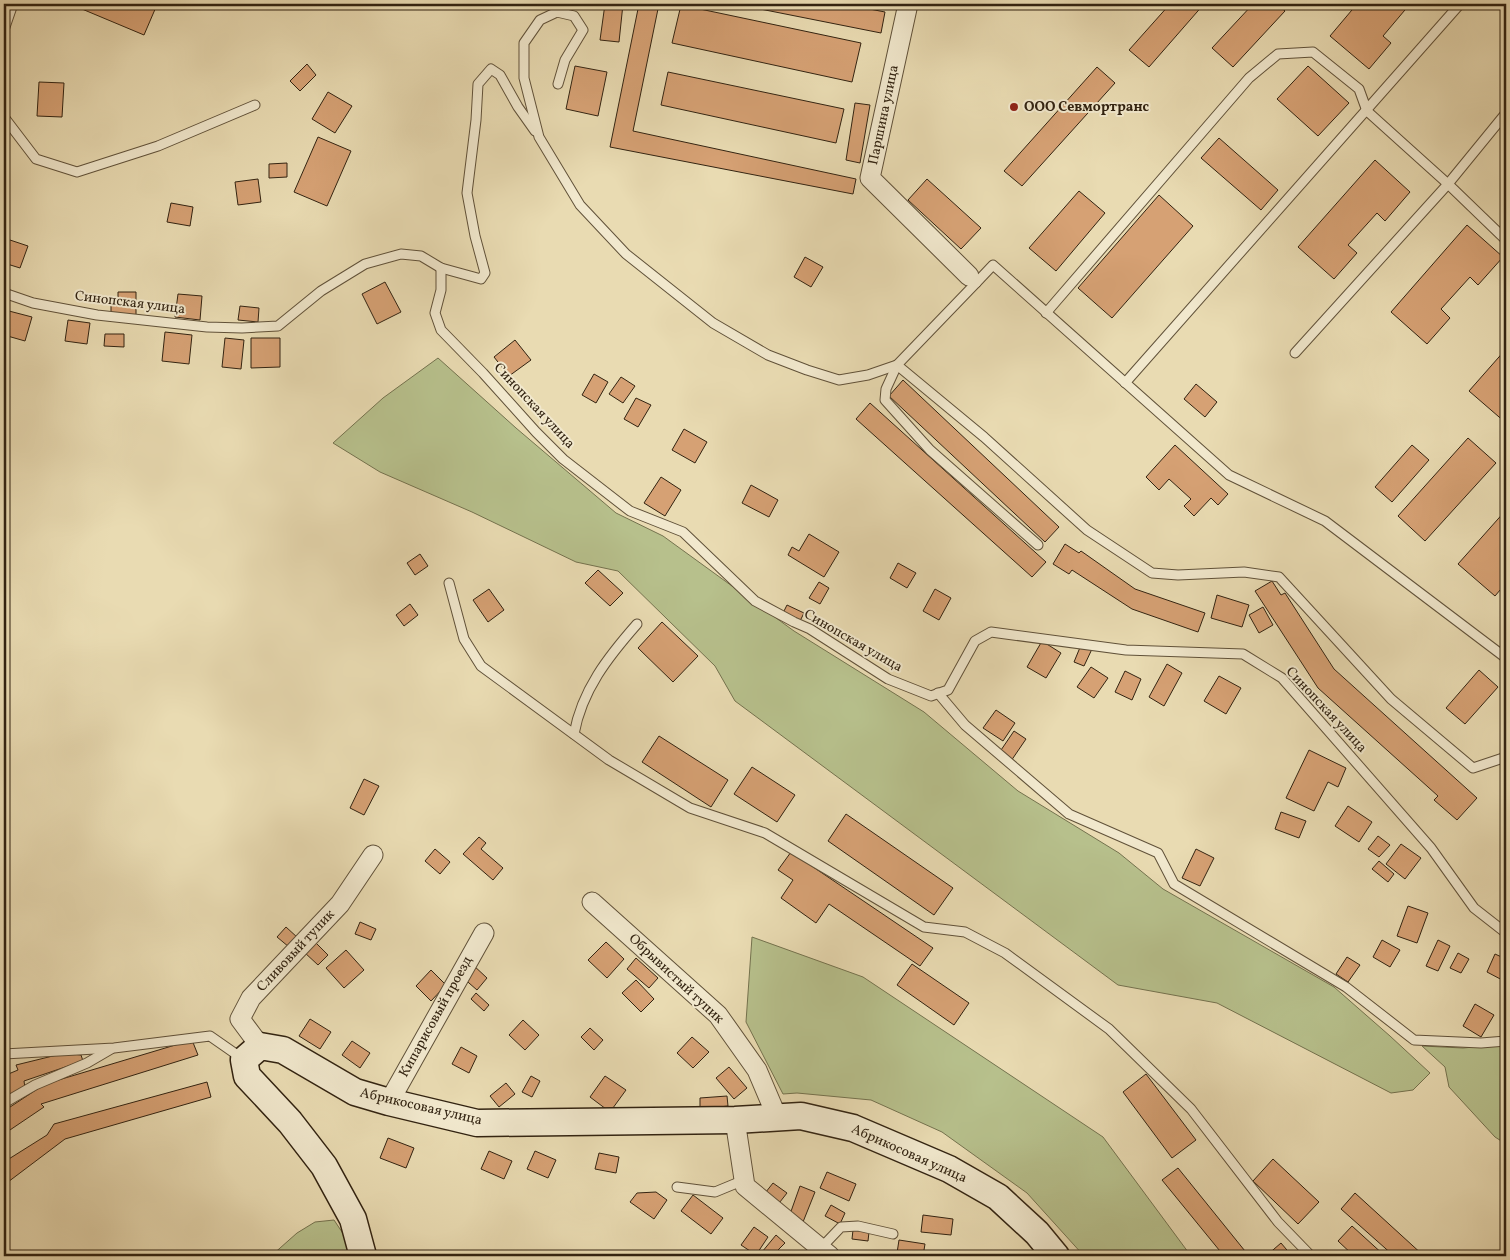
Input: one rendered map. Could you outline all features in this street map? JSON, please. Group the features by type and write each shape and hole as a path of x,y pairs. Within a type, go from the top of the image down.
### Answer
{"main road":[{"name":"Абрикосовая улица","path":"252,1053 283,1050 355,1092 388,1102 477,1122 735,1120 801,1116 853,1128 949,1170 998,1197 1037,1233 1056,1256"},
{"path":"252,1053 247,1076 290,1122 324,1166 352,1219 363,1256"}],"street":[{"name":"Паршина улица","path":"908,4 870,178 973,280"},
{"name":"Сливовый тупик","path":"252,1053 240,1019 251,998 340,904 373,855"},
{"name":"Обрывистый тупик","path":"592,902 718,1016 757,1070 778,1117"},
{"name":"Кипарисовый проезд","path":"388,1102 484,933"},
{"path":"735,1120 745,1186 825,1253"}],"lane":[{"path":"4,30 13,4"},
{"path":"1125,383 1460,4"},
{"path":"558,84 565,60 583,30 574,16 557,12 540,20 524,43 524,78 540,138 580,205 626,254 713,323 768,355 839,380 868,375 897,365"},
{"path":"1046,313 1249,78 1278,54 1313,52 1359,89 1367,111 1448,184 1506,240"},
{"name":"Синопская улица","path":"4,293 34,303 98,315 207,327 242,328 278,326 321,291 365,264 401,254 421,256 441,268 482,279 485,273 474,236 467,193 476,120 478,84 491,69 500,75 518,107 540,138"},
{"path":"4,118 36,159 77,172 158,146 255,105"},
{"path":"1295,353 1448,184 1506,114"},
{"path":"1038,545 930,450 884,400 886,388 897,365 973,280 993,265 1228,475 1325,521 1506,658"},
{"name":"Синопская улица","path":"441,268 441,290 435,313 442,330 484,373 536,432 563,459 630,511 683,532 755,601 810,629 888,680 931,696 948,690 975,640 991,632 1126,650 1243,654 1282,678 1431,848 1474,908 1506,933"},
{"path":"897,365 984,437 1087,530 1152,573 1178,575 1244,572 1279,577 1391,699 1472,768 1506,757"},
{"path":"449,583 464,639 481,666 609,760 690,808 765,833 924,927 965,932 1005,953 1109,1029 1190,1109 1278,1222 1311,1256"},
{"path":"574,734 578,713 591,684 618,646 637,624"},
{"path":"938,693 965,725 1069,814 1158,853 1174,884 1346,987 1414,1040 1482,1043 1506,1041"},
{"path":"4,1054 114,1048 210,1036 252,1053"},
{"path":"4,1103 35,1084 87,1063 114,1048"},
{"path":"677,1187 714,1192 744,1180"},
{"path":"825,1253 841,1227 858,1226 893,1234"}],"green space":[{"path":"438,358 516,428 616,513 663,536 794,631 924,712 1018,791 1119,853 1163,889 1334,987 1430,1073 1413,1090 1391,1093 1217,1003 1118,985 735,701 715,666 618,571 576,562 472,512 380,472 333,443 383,398"},
{"path":"752,937 863,977 1103,1137 1191,1256 1084,1256 1027,1193 942,1132 871,1100 797,1093 783,1094 746,1022"},
{"path":"1506,1044 1506,1144 1495,1137 1449,1087 1445,1067 1422,1046 1463,1048"},
{"path":"334,1220 344,1235 349,1256 271,1256 297,1233 315,1222"}],"building":[{"path":"70,4 149,4 156,7 144,35"},
{"path":"605,4 623,4 619,42 600,40"},
{"path":"639,4 659,4 633,131 856,179 853,194 610,147"},
{"path":"735,4 844,4 885,12 881,33"},
{"path":"1170,4 1204,4 1149,67 1129,50"},
{"path":"1253,4 1277,4 1285,11 1233,67 1212,48"},
{"path":"1357,4 1410,4 1383,36 1391,43 1369,69 1330,36"},
{"path":"681,5 861,43 852,82 672,43"},
{"path":"307,64 316,75 300,91 290,81"},
{"path":"575,66 607,72 598,116 566,109"},
{"path":"1308,66 1349,103 1318,136 1277,99"},
{"path":"1097,67 1115,83 1022,186 1004,171"},
{"path":"668,72 844,109 836,143 661,105"},
{"path":"39,82 64,83 62,117 37,116"},
{"path":"328,92 352,106 335,133 312,119"},
{"path":"855,103 870,105 860,163 846,160"},
{"path":"318,137 351,151 327,206 294,192"},
{"path":"1219,138 1278,190 1261,210 1201,158"},
{"path":"1375,160 1410,192 1385,221 1377,213 1348,245 1357,253 1334,279 1298,247"},
{"path":"287,163 287,177 269,178 269,164"},
{"path":"258,179 261,202 238,205 235,182"},
{"path":"927,179 981,228 961,249 908,200"},
{"path":"1079,191 1105,213 1056,271 1029,248"},
{"path":"1159,195 1193,226 1112,318 1078,288"},
{"path":"171,203 193,207 190,226 167,222"},
{"path":"1467,225 1503,257 1478,285 1470,277 1441,309 1450,318 1427,344 1391,312"},
{"path":"4,238 28,246 20,268 4,263"},
{"path":"805,257 823,267 811,287 794,277"},
{"path":"385,282 401,312 377,324 362,294"},
{"path":"118,292 136,292 136,316 111,316 111,301 118,301"},
{"path":"178,294 202,296 200,320 175,317"},
{"path":"240,306 259,308 258,322 238,320"},
{"path":"9,311 32,317 25,341 4,335"},
{"path":"68,320 90,323 87,344 65,341"},
{"path":"165,332 192,335 189,364 162,361"},
{"path":"105,334 124,334 124,347 104,346"},
{"path":"225,338 244,340 241,369 222,367"},
{"path":"251,338 280,338 280,367 251,368"},
{"path":"515,340 531,360 509,376 494,357"},
{"path":"1506,349 1506,423 1469,391"},
{"path":"594,374 608,382 596,403 582,395"},
{"path":"621,377 635,386 623,403 609,394"},
{"path":"903,380 1059,527 1045,542 889,396"},
{"path":"1196,384 1217,402 1205,417 1184,399"},
{"path":"636,398 651,405 638,427 624,419"},
{"path":"870,403 1046,562 1032,577 856,419"},
{"path":"684,429 707,442 695,463 672,450"},
{"path":"1468,438 1496,463 1425,541 1398,516"},
{"path":"1175,445 1228,494 1218,505 1211,498 1194,516 1184,506 1191,499 1169,479 1159,490 1146,477"},
{"path":"1412,445 1429,460 1392,502 1375,487"},
{"path":"661,477 681,490 665,516 644,503"},
{"path":"751,485 778,500 769,517 742,503"},
{"path":"1506,510 1506,583 1495,596 1458,564"},
{"path":"809,534 839,552 824,577 788,555 792,547 799,551"},
{"path":"1065,544 1079,553 1081,551 1135,589 1205,613 1198,632 1132,609 1072,570 1069,574 1053,564"},
{"path":"420,554 428,566 415,575 407,563"},
{"path":"898,563 916,573 907,588 890,578"},
{"path":"598,570 623,593 610,606 585,583"},
{"path":"1272,581 1281,595 1285,593 1334,669 1477,798 1457,820 1434,800 1438,796 1318,688 1255,591"},
{"path":"819,582 829,588 820,604 809,598"},
{"path":"489,589 504,610 488,622 473,600"},
{"path":"935,589 951,598 939,620 923,611"},
{"path":"1217,595 1249,605 1242,627 1211,618"},
{"path":"410,604 418,615 404,626 396,615"},
{"path":"787,605 804,613 799,623 782,615"},
{"path":"1263,607 1273,625 1259,633 1249,615"},
{"path":"662,622 698,656 673,682 638,648"},
{"path":"1042,641 1061,653 1046,678 1027,667"},
{"path":"1081,645 1092,649 1084,666 1074,662"},
{"path":"1167,664 1182,673 1164,706 1149,697"},
{"path":"1091,667 1108,678 1094,698 1077,687"},
{"path":"1479,670 1498,687 1465,724 1446,708"},
{"path":"1125,671 1141,679 1132,700 1115,692"},
{"path":"1219,676 1241,688 1226,714 1204,701"},
{"path":"996,710 1015,723 1003,741 983,728"},
{"path":"1014,731 1026,739 1011,761 999,753"},
{"path":"659,736 728,780 711,807 642,762"},
{"path":"1309,750 1346,768 1338,787 1328,782 1314,811 1286,798"},
{"path":"752,767 795,795 777,822 734,794"},
{"path":"364,779 379,786 364,815 350,808"},
{"path":"1348,806 1372,822 1359,842 1335,826"},
{"path":"1281,812 1306,821 1299,838 1275,829"},
{"path":"846,814 953,888 934,915 828,841"},
{"path":"1378,836 1390,845 1379,857 1368,849"},
{"path":"479,837 486,843 481,849 503,868 493,880 463,854"},
{"path":"1401,844 1421,858 1405,879 1386,864"},
{"path":"435,849 450,862 440,874 425,861"},
{"path":"1196,849 1214,858 1200,886 1182,878"},
{"path":"791,852 933,948 920,966 829,904 816,923 781,898 793,880 778,870"},
{"path":"1379,861 1394,874 1388,882 1372,869"},
{"path":"1408,906 1428,913 1417,943 1397,936"},
{"path":"360,922 376,929 371,940 355,934"},
{"path":"286,927 298,938 289,947 277,937"},
{"path":"1382,940 1400,950 1390,967 1373,957"},
{"path":"1438,940 1450,946 1438,971 1426,966"},
{"path":"314,941 328,955 318,965 304,952"},
{"path":"606,942 624,959 607,978 588,960"},
{"path":"346,950 364,970 344,988 326,968"},
{"path":"1458,953 1469,959 1461,973 1450,968"},
{"path":"1495,954 1506,959 1506,982 1487,972"},
{"path":"1347,957 1360,965 1348,982 1336,974"},
{"path":"636,958 658,978 649,988 627,969"},
{"path":"472,964 487,978 477,990 461,976"},
{"path":"912,964 969,1003 954,1025 897,985"},
{"path":"431,970 446,985 431,1001 416,986"},
{"path":"636,980 654,999 641,1012 622,993"},
{"path":"476,993 489,1005 484,1011 471,999"},
{"path":"1475,1004 1494,1015 1481,1037 1463,1026"},
{"path":"310,1019 331,1032 320,1049 299,1036"},
{"path":"523,1020 539,1035 525,1050 509,1035"},
{"path":"590,1028 603,1040 594,1050 581,1037"},
{"path":"692,1037 709,1052 693,1068 677,1053"},
{"path":"192,1040 198,1055 41,1104 44,1107 4,1134 4,1111 45,1084"},
{"path":"352,1041 370,1053 360,1068 342,1055"},
{"path":"461,1047 477,1056 469,1073 452,1064"},
{"path":"65,1053 81,1055 83,1061 24,1081 25,1088 4,1097 4,1071 6,1075 18,1070 16,1065"},
{"path":"729,1067 747,1088 734,1099 716,1078"},
{"path":"1146,1074 1196,1140 1172,1158 1123,1092"},
{"path":"531,1076 540,1081 532,1097 522,1092"},
{"path":"605,1076 626,1090 610,1112 590,1097"},
{"path":"207,1082 211,1097 65,1139 4,1185 4,1162 47,1135 54,1124"},
{"path":"506,1083 515,1094 499,1107 490,1096"},
{"path":"727,1096 728,1106 700,1109 700,1098"},
{"path":"388,1138 414,1148 406,1168 380,1158"},
{"path":"489,1151 512,1161 504,1179 481,1169"},
{"path":"535,1151 556,1160 548,1178 527,1169"},
{"path":"599,1153 619,1157 616,1173 595,1169"},
{"path":"1273,1159 1319,1202 1298,1224 1253,1181"},
{"path":"1178,1168 1249,1256 1224,1256 1162,1180"},
{"path":"827,1172 856,1184 849,1201 820,1188"},
{"path":"773,1183 787,1193 776,1207 762,1197"},
{"path":"800,1186 815,1192 803,1222 789,1217"},
{"path":"656,1192 667,1200 654,1219 630,1202 637,1193"},
{"path":"1355,1193 1424,1256 1394,1256 1341,1209"},
{"path":"693,1195 723,1218 711,1234 681,1211"},
{"path":"831,1205 845,1213 840,1224 825,1216"},
{"path":"923,1215 953,1219 951,1235 921,1232"},
{"path":"1352,1226 1385,1256 1354,1256 1338,1241"},
{"path":"754,1227 768,1237 756,1255 741,1245"},
{"path":"853,1230 869,1232 868,1241 852,1239"},
{"path":"776,1235 785,1243 772,1256 767,1256 762,1252"},
{"path":"899,1240 925,1244 923,1256 897,1253"},
{"path":"1281,1243 1292,1256 1266,1256"},
{"path":"398,1251 402,1256 391,1256"}],"place":[{"name":"ООО Севмортранс","path":"1014,107"}]}
